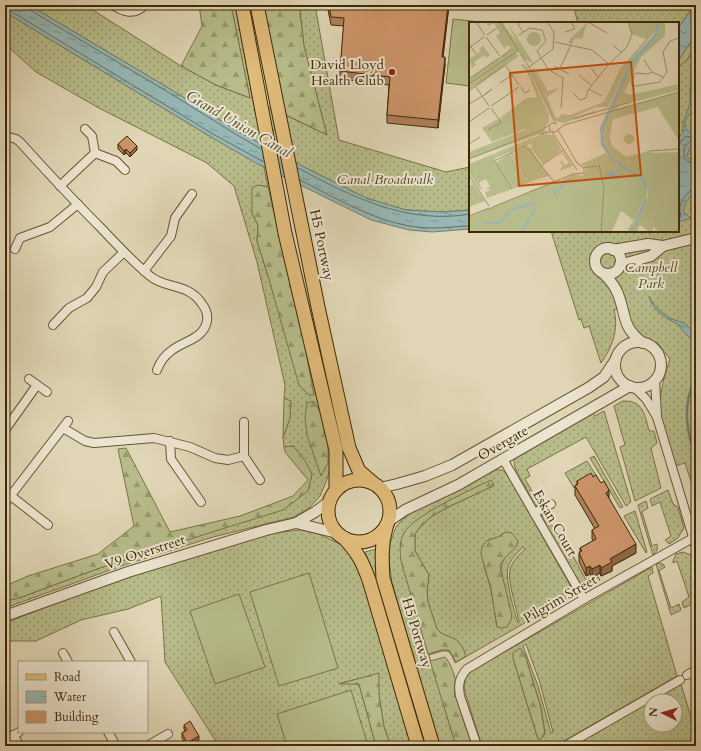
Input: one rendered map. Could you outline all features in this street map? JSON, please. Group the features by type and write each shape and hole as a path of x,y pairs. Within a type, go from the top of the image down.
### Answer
{"main road":[{"path":"242,5 285,233 336,450 333,496 328,509 329,518 332,526 353,548 361,559 418,746"},
{"name":"H5 Portway","path":"257,5 349,448 359,470 376,485"},
{"path":"333,496 344,484 363,480 376,485 386,494 389,503 390,512 387,525 379,535 367,541 352,542 340,536"},
{"name":"H5 Portway","path":"387,525 382,542 381,557 383,578 433,746"}],"street":[{"path":"112,5 123,11 134,12 145,5"},
{"path":"85,129 92,136 95,153"},
{"path":"5,136 16,139 20,142 124,252 151,277 158,281 188,291 199,299 206,310 208,321 204,330 196,338 171,350 162,359 157,370"},
{"path":"95,153 116,161 125,170"},
{"path":"60,186 95,153"},
{"path":"144,270 171,236 175,218 192,194"},
{"path":"15,249 20,238 50,227 78,204"},
{"path":"633,387 649,385 655,380 660,370 660,359 654,349 643,343 627,326 618,294 612,283 597,268 595,260 596,256 601,250 613,250 648,244 663,246 696,238"},
{"path":"604,274 613,273 619,266 651,256 663,246"},
{"path":"613,250 620,258 618,294"},
{"path":"52,325 69,308 87,298 96,287 103,272 124,252"},
{"path":"627,326 622,348 616,359 616,373 646,400 656,417 696,547"},
{"path":"622,348 632,343 643,343"},
{"name":"Overgate","path":"376,485 397,484 425,476 452,465 588,388 604,377 616,359"},
{"path":"29,379 47,392"},
{"path":"655,380 656,417"},
{"path":"5,430 37,385"},
{"name":"Overgate","path":"387,525 405,510 458,485 594,407 633,387"},
{"path":"5,503 68,421"},
{"path":"244,422 244,456 260,480"},
{"path":"63,428 86,441 94,443 154,438 190,447 215,458 228,460 244,456"},
{"path":"170,441 171,459 201,502"},
{"name":"Eskan Court","path":"504,459 584,599"},
{"path":"11,496 48,524"},
{"name":"V9 Overstreet","path":"5,616 128,572 258,532 296,523 315,512 333,496"},
{"path":"534,513 551,504"},
{"name":"V9 Overstreet","path":"296,523 340,536"},
{"name":"Pilgrim Street","path":"477,746 460,696 459,680 467,669 584,599 693,538"},
{"path":"114,632 129,661"},
{"path":"63,653 67,661"},
{"path":"687,675 696,670"},
{"path":"565,746 680,680"},
{"path":"5,740 16,733 20,746"},
{"path":"109,733 116,746"},
{"path":"147,746 168,734"}],"green space":[{"name":"Canal Broadwalk","path":"29,5 85,5 181,66 216,85 250,98 231,5 242,5 260,103 327,135 304,46 300,12 302,5 315,5 339,140 446,172 469,167 469,210 443,212 406,210 364,197 239,132"},
{"path":"199,5 231,5 250,98 216,85 181,66 202,26"},
{"path":"257,5 302,5 300,12 304,46 327,135 278,111"},
{"path":"573,5 695,5 679,27 679,22 578,22"},
{"path":"5,12 211,137 264,167 268,187 258,185 252,213 258,225 257,241 268,276 311,375 303,336 336,450 320,496 309,508 294,517 213,537 124,565 5,608 5,601 19,598 97,569 220,529 308,491 312,474 293,446 284,447 283,438 290,418 291,402 284,398 285,385 257,262 234,186 207,163 99,108 36,72 5,44"},
{"path":"453,19 480,22 469,22 469,86 446,83"},
{"name":"Campbell Park","path":"696,34 696,497 685,463 672,467 657,417 663,382 670,359 657,342 649,345 643,343 622,308 614,310 616,324 614,338 601,363 589,326 584,328 581,319 579,320 551,232 679,232 679,60"},
{"path":"696,34 696,44 687,60 679,66 679,60"},
{"path":"258,185 268,187 303,336 314,395 309,395 299,385 257,241 258,225 252,213 252,188"},
{"path":"284,398 291,401 290,418 283,438"},
{"path":"313,401 322,414 328,445 328,463 321,476 307,435 305,418 307,403"},
{"path":"623,401 630,401 639,406 646,419 649,431 654,431 657,443 651,448 661,488 635,501 620,447 625,445 614,406"},
{"path":"604,411 631,502 626,506 586,437 527,469 530,476 525,479 538,501 543,499 544,502 541,505 535,505 515,468 514,461 518,455 593,412 595,416"},
{"path":"293,446 304,459 312,474 308,491 283,510 164,547 97,569 19,598 5,601 5,586 28,576 98,554 134,526 118,449 126,448 170,532 240,516 293,496 308,480 285,452 284,447"},
{"path":"594,456 623,507 620,508 590,458"},
{"path":"587,461 596,475 574,488 565,473"},
{"path":"495,470 502,470 507,474 575,594 455,663 448,651 442,651 429,655 456,746 439,746 392,583 389,561 390,543 396,527 413,511","holes":["494,484 493,486 446,508","446,508 431,517 415,534 415,551 429,575 427,591 428,602 437,629 447,636 466,656 456,661 449,650 442,650 428,654 401,543 403,534 410,526","506,532 513,549 505,557 502,563 497,627 491,589 484,566 486,541 498,537","523,547 525,549 512,564 509,575 518,623 510,595 507,573 510,562"]},
{"path":"491,480 493,482 493,486 446,508 431,517 415,534 415,551 429,575 427,591 428,602 437,629 441,633 457,640 463,648 466,656 456,662 449,650 442,650 428,654 401,561 400,550 402,536 410,526 430,511"},
{"path":"668,490 673,504 678,507 684,528 678,538 669,544 665,540 671,536 660,502 652,506 650,499"},
{"path":"646,501 648,508 642,512 652,546 657,544 656,552 653,555 638,505"},
{"path":"635,511 647,552 646,553 624,516"},
{"path":"551,512 552,515 548,518 566,551 570,550 586,580 589,578 591,581 598,577 600,580 590,586 588,584 584,586 585,589 581,588 542,517 543,514"},
{"path":"300,530 319,534 340,544 369,580 418,746 391,746 384,727 379,695 378,674 341,683 359,684 376,746 219,746 165,662 161,596 128,609 81,620 36,641 5,641 5,623 130,575 273,533"},
{"path":"506,532 512,533 518,541 515,548 505,558 500,566 512,616 507,627 501,628 497,627 491,589 481,554 482,547 486,541 498,537"},
{"path":"376,549 376,567 401,661 426,746 421,746 372,569 365,552"},
{"path":"683,552 691,555 696,570 696,602 684,608 682,602 689,597 677,561 673,563 676,554"},
{"path":"656,564 663,564 665,567 659,571 671,608 679,604 681,610 671,615"},
{"path":"652,567 653,573 648,576 677,676 647,693 643,693 643,696 555,746 482,746 464,689 465,680 470,672","holes":["526,644 540,683 553,732 551,733 538,686 523,646","525,655 541,708 545,734 538,739 513,658"]},
{"path":"309,573 338,668 279,686 250,592"},
{"path":"239,594 265,667 215,684 190,611"},
{"path":"520,648 525,655 541,708 545,734 541,739 538,739 513,658 513,653"},
{"path":"445,657 450,664 454,675 455,694 472,746 456,746 430,661"},
{"path":"379,673 379,695 384,727 391,746 376,746 359,684 339,684"},
{"path":"681,684 696,734 696,746 573,746 643,706 643,733 683,733 683,693 666,693"},
{"path":"351,690 368,746 287,746 277,714"}],"water":[{"path":"5,5 29,5 239,132 364,197 406,210 443,212 469,210 469,229 432,232 409,230 371,220 256,163 5,12"},
{"path":"696,5 696,34 679,60 679,27"},
{"path":"692,82 696,82 696,108 689,115 685,127 688,131 696,135 696,142 690,147 687,156 690,159 696,158 696,189 684,205 684,213 691,218 679,222 679,138 683,132 683,123 690,104 690,88"},
{"path":"651,301 664,314 674,320 685,323 691,329 696,341 696,352 693,343 679,325 665,317 653,306"}],"building":[{"name":"David Lloyd Health Club","path":"329,5 448,5 442,57 445,57 438,120 387,115 390,77 340,71 344,18 331,17"},
{"path":"127,136 137,146 130,153 126,149 124,151 118,144"},
{"path":"591,473 593,477 596,475 601,483 604,481 609,490 606,493 636,544 610,559 612,562 601,568 600,565 592,569 590,566 586,568 579,553 582,551 580,548 596,539 592,530 599,526 575,486 578,484 577,481"},
{"path":"190,721 199,736 187,743 182,733 187,730 184,725"}],"waterway":[{"path":"696,379 688,398 687,408 688,429 696,459"}],"place":[{"name":"David Lloyd Health Club","path":"392,72"}],"water label":[{"name":"Grand Union Canal","path":"239,124"}]}
